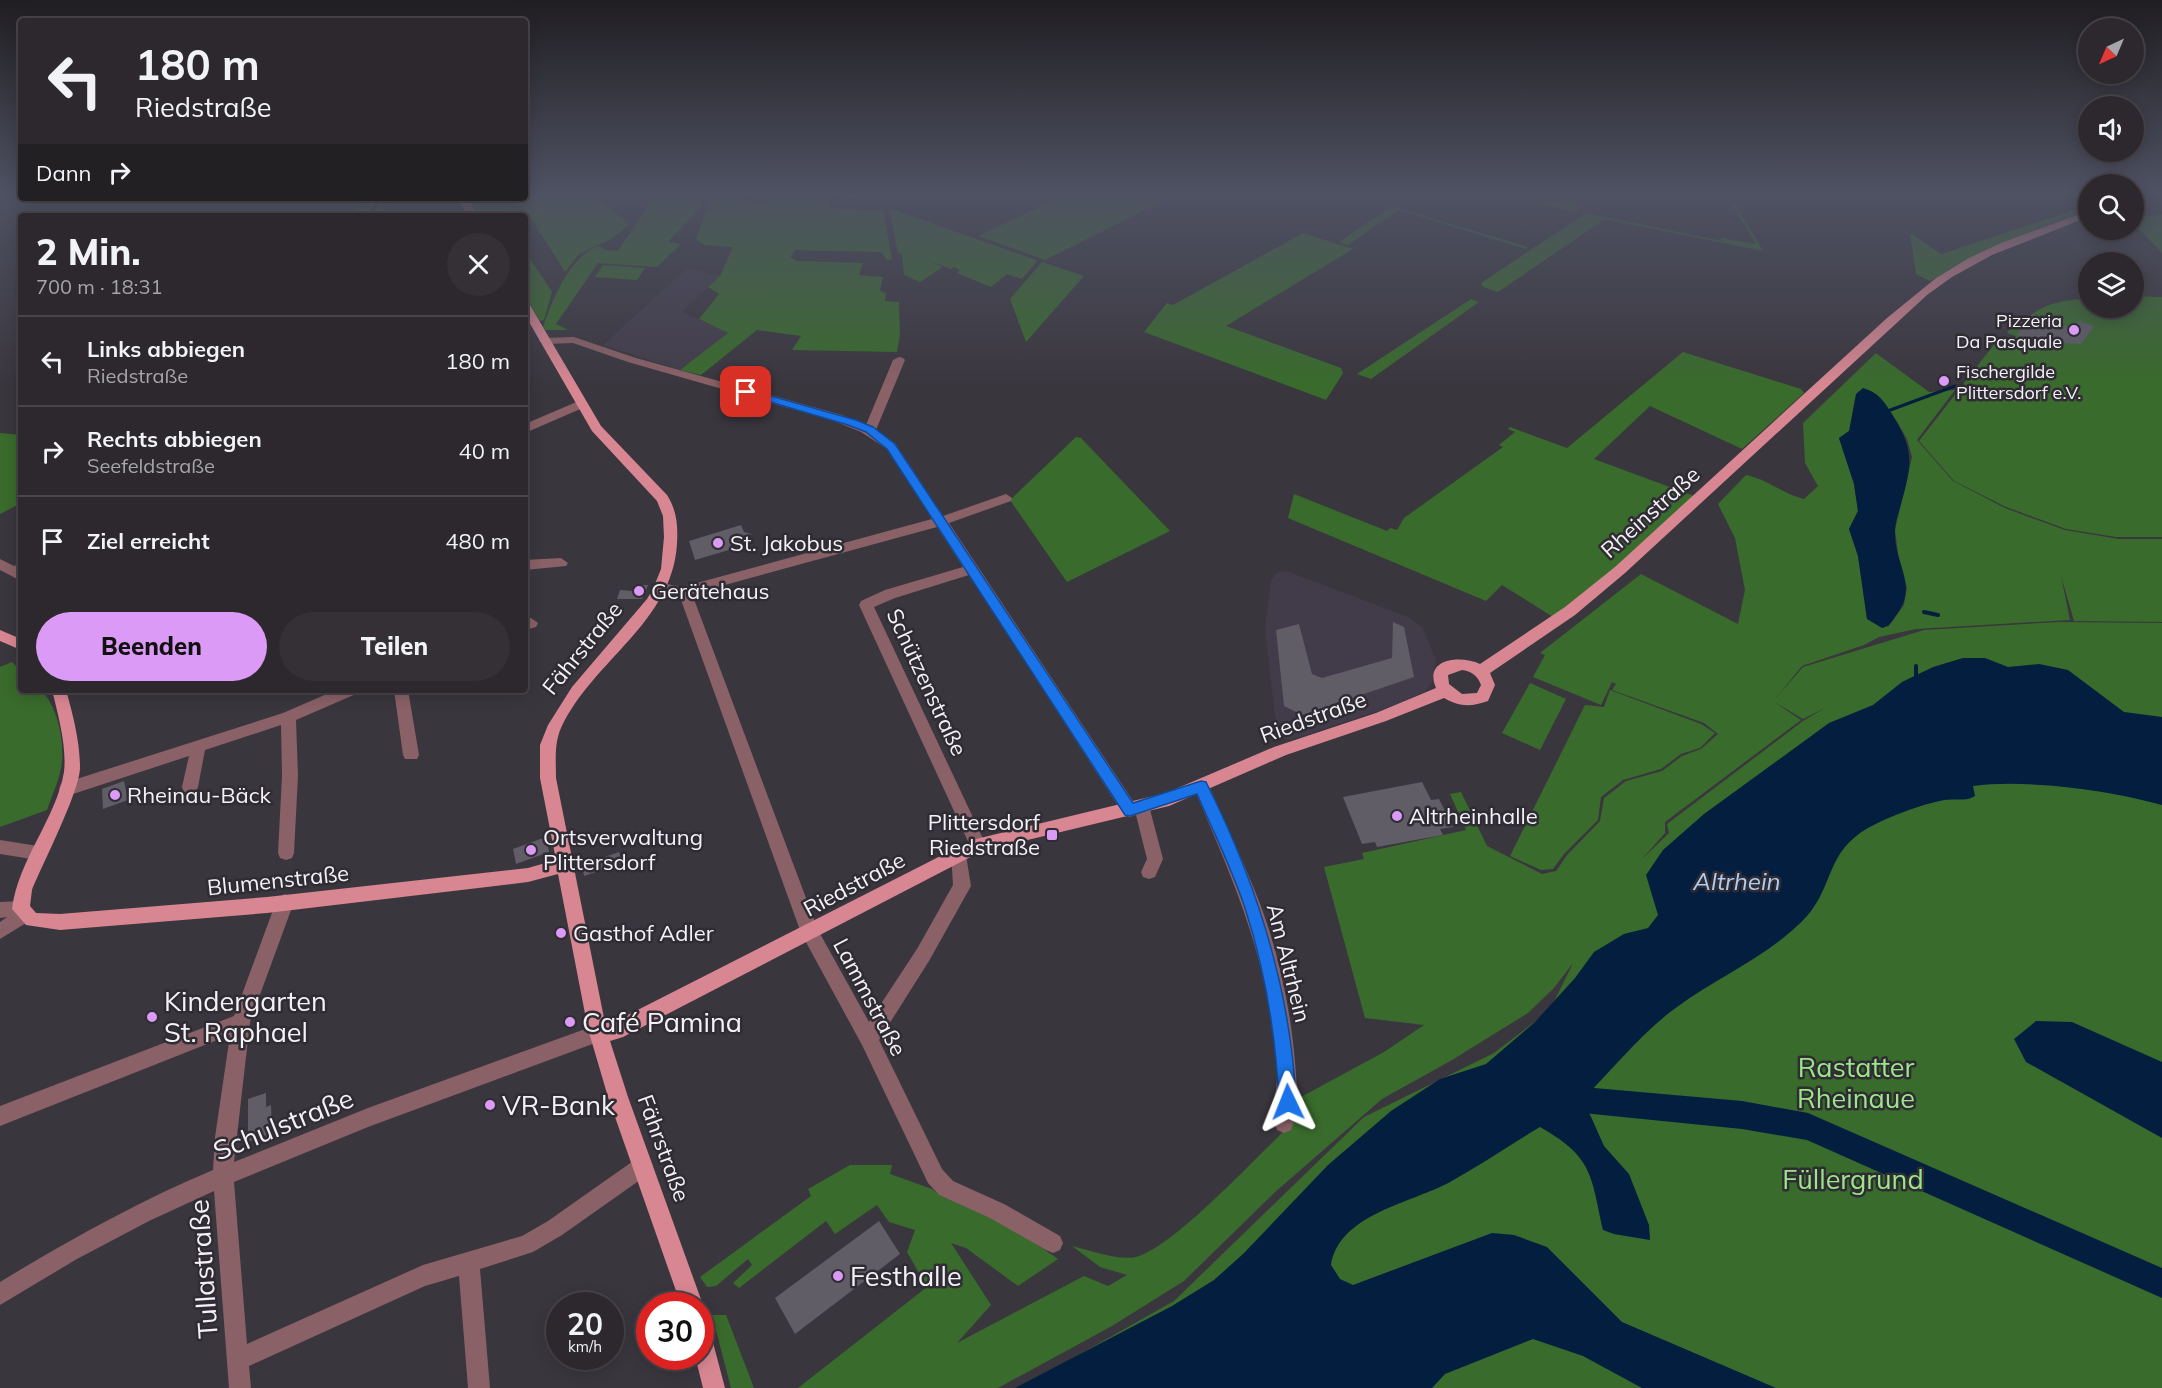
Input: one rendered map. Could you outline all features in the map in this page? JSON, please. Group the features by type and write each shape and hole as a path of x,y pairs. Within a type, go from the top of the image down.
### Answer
{"main road":[{"name":"Rheinstraße","path":"1480,672 1544,630 1620,570 1908,306 1956,269 1981,257"},
{"name":"Fährstraße","path":"528,311 581,404 608,445 666,505 671,528 670,557 662,588 652,603 573,696 556,722 548,746 548,778 599,1033 618,1097 687,1292"},
{"path":"0,635 18,644"},
{"path":"1462,664 1480,672 1488,685 1483,697 1466,701 1438,694 1440,674 1449,666 1462,664"},
{"path":"23,912 22,890 67,789 72,770 71,745 59,693"},
{"name":"Riedstraße","path":"599,1033 616,1031 978,845 1136,809 1201,786 1280,751 1438,694"},
{"name":"Blumenstraße","path":"23,912 42,922 60,922 285,902 528,875 566,865"},
{"path":"709,1370 714,1388"}],"street":[{"path":"545,341 574,340 632,360 838,418 870,430 891,446 942,520 970,570 1136,809 1155,859 1149,872"},
{"path":"870,430 899,360"},
{"path":"528,428 581,404"},
{"path":"662,588 681,592 942,520 1006,498"},
{"path":"528,565 561,563"},
{"path":"0,564 18,572"},
{"name":"Schützenstraße","path":"970,570 890,594 866,605 978,845"},
{"name":"Lammstraße","path":"681,592 687,597 810,933 869,1039 935,1176 946,1188 997,1211 1053,1243"},
{"path":"67,789 288,717 344,693"},
{"path":"401,693 411,755"},
{"path":"286,853 290,776 288,717"},
{"path":"190,787 198,748"},
{"name":"Am Altrhein","path":"1201,786 1252,908 1274,996 1286,1059 1288,1102 1284,1123"},
{"path":"0,847 38,853"},
{"path":"869,1039 923,955 962,886 959,855"},
{"name":"Tullastraße","path":"240,1388 223,1176 231,1090 241,1022 285,902"},
{"path":"0,910 23,912"},
{"path":"0,931 23,912"},
{"path":"0,1116 241,1022"},
{"name":"Schulstraße","path":"0,1294 84,1244 223,1176 599,1033"},
{"path":"237,1360 423,1276 526,1245 555,1228 643,1166"},
{"path":"469,1263 479,1388"}],"shaded area":[{"path":"687,268 720,276 682,312 729,333 680,370 603,345"},
{"path":"1286,571 1408,617 1422,627 1436,660 1432,682 1424,692 1387,708 1290,740 1283,738 1277,732 1265,629 1271,581 1276,573"}],"green space":[{"path":"528,257 552,292 544,320 540,321 528,301"},
{"path":"555,257 577,257 565,272"},
{"path":"583,257 668,257 657,267 598,263 556,324 568,330 545,330 543,327 563,280"},
{"path":"729,257 790,257 796,261 863,263 859,275 883,277 880,290 886,294 885,301 899,302 900,335 897,352 792,350 801,336 757,330 701,375 680,370 728,333 699,319 719,294 708,287 720,276"},
{"path":"902,257 1027,257 1037,261 1022,279 1007,274 991,287 957,273 960,270 954,267 951,269 923,258 943,267 920,282 904,275"},
{"path":"1036,257 1051,257 1045,260"},
{"path":"1260,257 1340,257 1226,326 1341,368 1343,373 1326,400 1144,332 1167,303 1173,305"},
{"path":"1520,257 1550,257 1498,292 1483,287 1481,283"},
{"path":"1913,257 1975,257 1968,260 1930,281 1916,274"},
{"path":"1042,262 1084,276 1026,342 1010,299"},
{"path":"603,265 645,268 637,280 595,277"},
{"path":"2144,296 2162,297 2162,537 2116,537 2066,529 2006,507 1954,481 1919,441 1999,338 2014,341 2016,336 2007,333 2018,316 2027,319 2040,309 2078,299 2078,318 2144,318"},
{"path":"1471,299 1479,302 1371,379 1357,374"},
{"path":"1683,352 1801,389 1804,393 1742,449 1650,406 1594,459 1694,496 1625,560 1553,617 1502,585 1486,601 1288,518 1294,494 1387,531 1390,528 1397,530 1404,518 1503,447 1499,445 1515,432 1508,429 1510,427 1567,448"},
{"name":"Rastatter Rheinaue","path":"1876,353 1929,392 1955,390 1917,440 1953,481 2005,508 2065,530 2119,539 2162,539 2162,622 2074,621 2061,576 2070,620 1916,629 1879,637 1864,645 1802,666 1776,698 1803,667 1924,630 2059,622 2162,623 2162,1388 1020,1388 1174,1301 1364,1117 1494,1053 1550,1010 1573,963 1554,988 1528,1013 1452,1060 1382,1099 1274,1193 1184,1281 1112,1326 998,1388 798,1388 927,1287 907,1252 915,1230 889,1222 877,1205 835,1234 826,1221 739,1288 733,1283 752,1265 748,1259 716,1286 707,1287 700,1277 811,1196 808,1189 850,1165 892,1165 890,1174 932,1189 941,1196 1009,1225 1058,1259 1018,1286 966,1248 951,1243 991,1305 957,1343 1084,1276 1108,1286 1127,1275 1100,1267 1072,1246 1121,1258 1136,1257 1151,1250 1170,1238 1212,1202 1283,1132 1295,1111 1302,1110 1301,1097 1384,1052 1424,1025 1365,1018 1324,867 1364,859 1362,853 1466,830 1450,794 1461,792 1487,846 1542,874 1556,871 1567,855 1600,821 1604,798 1626,781 1662,771 1682,756 1701,749 1718,734 1704,723 1612,690 1616,684 1612,682 1601,705 1533,677 1545,655 1540,653 1641,574 1738,624 1745,590 1735,538 1718,504 1746,475 1804,499 1818,486 1805,463 1803,423","holes":["1896,420 1907,439 1912,457 1895,530 1900,569 1907,587 1904,605 1888,627 1867,619 1858,556 1849,529 1858,511 1854,484 1839,438 1849,431","1773,701 1803,719 1825,708 1803,721 1667,824 1669,833 1641,860 1665,833 1665,822 1801,720"]},
{"path":"0,433 18,435 18,505 0,514"},
{"path":"1076,437 1081,438 1170,531 1067,582 1010,500"},
{"path":"12,662 18,668 18,693 44,693 47,697 58,723 62,742 62,761 47,810 0,827 0,667"},
{"path":"1530,683 1566,699 1540,750 1502,733"},
{"path":"1610,690 1701,724 1715,733 1700,748 1681,754 1661,769 1623,780 1601,797 1598,820 1564,854 1553,869 1541,870 1510,856 1585,705 1604,707"},
{"path":"714,1315 726,1315 754,1388 731,1388"}],"water":[{"path":"1863,388 1877,395 1889,409 1905,438 1909,458 1909,468 1895,531 1898,555 1906,585 1905,595 1902,606 1892,621 1882,628 1867,619 1858,556 1849,529 1858,511 1854,484 1839,438 1849,431 1856,394"},
{"name":"Altrhein","path":"1963,658 1985,658 2008,667 2039,664 2068,670 2124,712 2162,717 2162,805 2068,787 2017,784 1973,786 1975,796 1972,798 1944,800 1915,808 1895,815 1854,837 1837,858 1822,893 1807,916 1777,943 1664,1017 1583,1099 1604,1146 1629,1174 1649,1225 1650,1240 1603,1230 1596,1195 1587,1169 1571,1148 1540,1127 1450,1182 1379,1212 1362,1222 1348,1233 1337,1248 1331,1265 1340,1279 1353,1285 1492,1233 1514,1235 1547,1247 1622,1322 1776,1388 1642,1388 1583,1356 1533,1339 1445,1374 1432,1388 1015,1388 1172,1306 1214,1280 1243,1254 1328,1165 1391,1111 1440,1079 1486,1064 1535,1022 1575,978 1594,952 1624,934 1648,928 1658,915 1646,875 1663,850 1704,814 1829,723 1873,705 1902,682 1933,667"},
{"path":"2036,1021 2072,1022 2162,1062 2162,1138 2026,1062 2014,1039"}],"building":[{"name":"Pizzeria Da Pasquale","path":"2032,314 2073,329 2079,321 2094,326 2081,344 2035,341 2017,335"},
{"name":"St. Jakobus","path":"741,525 744,532 751,534 745,541 746,545 695,560 689,541"},
{"name":"Gerätehaus","path":"635,585 648,585 642,599 617,599 620,590 632,591"},
{"path":"1393,622 1404,627 1414,677 1302,715 1284,706 1276,630 1299,624 1312,674 1322,678 1392,658"},
{"name":"Rheinau-Bäck","path":"124,781 128,800 103,809 102,789"},
{"name":"Altrheinhalle","path":"1422,782 1431,800 1439,799 1453,827 1440,829 1443,835 1377,847 1375,842 1362,844 1343,797"},
{"name":"Ortsverwaltung Plittersdorf","path":"546,837 549,852 516,864 513,849"},
{"path":"619,852 622,863 584,876 582,865"},
{"path":"266,1093 266,1107 271,1105 272,1133 248,1142 248,1099"},
{"name":"Festhalle","path":"879,1221 900,1254 795,1334 775,1298"}],"waterway":[{"path":"1885,412 1955,386"},
{"path":"1924,612 1938,615"},
{"path":"1916,666 1916,677"},
{"path":"1557,1089 1583,1100 1742,1115 1808,1127 2162,1283"}],"place":[{"name":"Pizzeria Da Pasquale","path":"2074,330"},
{"name":"Fischergilde Plittersdorf e.V.","path":"1944,381"},
{"name":"St. Jakobus","path":"718,543"},
{"name":"Gerätehaus","path":"639,591"},
{"name":"Rheinau-Bäck","path":"115,795"},
{"name":"Altrheinhalle","path":"1397,816"},
{"name":"Plittersdorf Riedstraße","path":"1052,835"},
{"name":"Ortsverwaltung Plittersdorf","path":"531,850"},
{"name":"Gasthof Adler","path":"561,933"},
{"name":"Kindergarten St. Raphael","path":"152,1017"},
{"name":"Café Pamina","path":"570,1022"},
{"name":"VR-Bank","path":"490,1105"},
{"name":"Festhalle","path":"838,1276"}],"route":[{"path":"746,392 852,422 870,430 891,446 942,520 970,570 1130,810 1169,799 1201,786 1252,908 1277,1007 1286,1059 1288,1102"}],"park label":[{"name":"Füllergrund","path":"1853,1179"}]}
